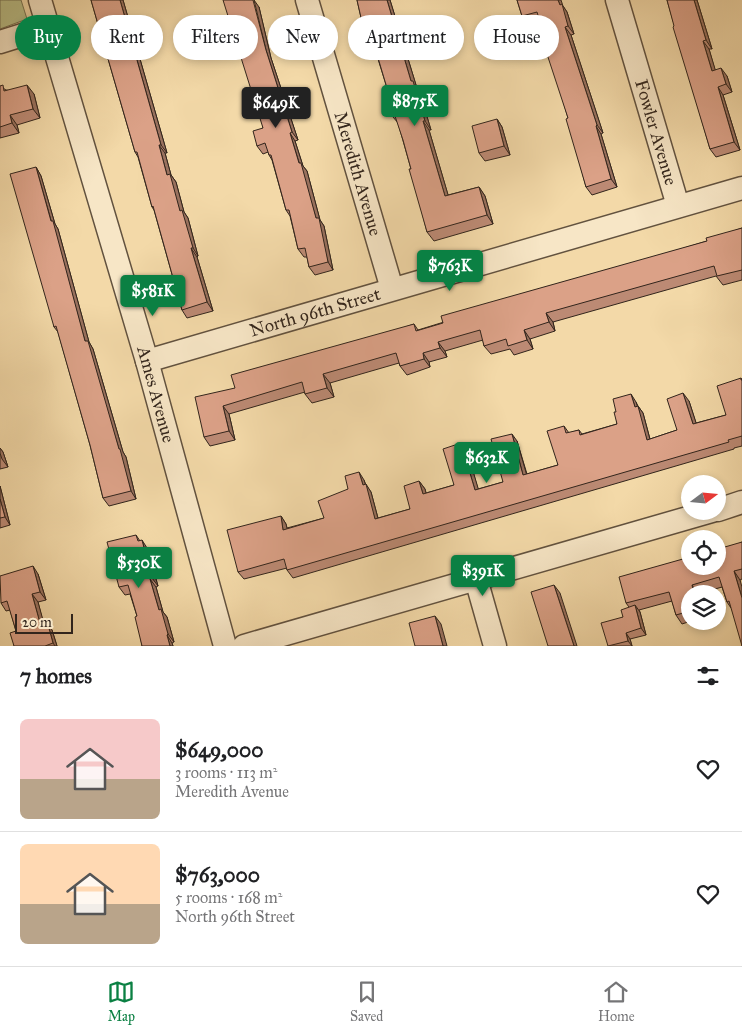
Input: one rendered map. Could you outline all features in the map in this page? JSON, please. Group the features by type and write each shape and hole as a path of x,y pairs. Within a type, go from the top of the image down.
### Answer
{"street":[{"name":"Ames Avenue","path":"40,0 44,15"},
{"name":"Meredith Avenue","path":"307,0 392,289"},
{"name":"Fowler Avenue","path":"617,0 678,206"},
{"path":"0,42 15,37"},
{"name":"Ames Avenue","path":"58,60 147,361 225,646"},
{"name":"North 96th Street","path":"147,361 742,188"},
{"path":"726,507 742,502"},
{"path":"244,646 681,520"},
{"path":"476,580 495,646"}],"green space":[{"path":"0,0 21,0 26,15 15,15 15,23 0,29"}],"building":[{"path":"91,0 120,0 124,15 95,15"},
{"path":"223,0 253,0 257,15 228,15"},
{"path":"357,0 387,0 391,15 360,15"},
{"path":"517,0 558,0 560,5 562,4 568,26 565,27 597,125 611,179 586,187 566,119 568,118 549,60 559,60 559,15 538,15 537,12 522,15"},
{"path":"667,0 694,0 706,40 703,41 712,71 721,68 726,84 718,87 734,142 710,149 673,27"},
{"path":"258,19 268,60 292,132 290,133 299,163 301,163 316,218 319,218 328,262 309,267 305,248 298,249 289,210 286,210 271,155 269,155 265,143 257,146 253,131 263,128 242,60 258,60"},
{"path":"108,60 137,60 161,145 159,145 167,175 170,174 180,211 182,210 207,302 182,310 137,152 135,152"},
{"path":"379,60 405,60 425,121 423,121 445,196 479,187 487,215 427,232 409,169 411,169 403,140 395,116 393,117 385,89 387,88"},
{"path":"3,85 4,91 27,85 33,109 10,115 12,123 0,127 0,86"},
{"path":"497,119 504,146 479,153 472,126"},
{"path":"36,167 51,221 53,221 85,341 88,341 131,491 103,498 56,326 54,327 10,174"},
{"path":"742,228 742,270 717,276 714,266 546,313 549,322 524,330 527,340 508,346 506,339 484,346 480,330 438,342 440,348 423,353 424,359 400,366 396,353 323,374 327,388 305,394 302,382 223,406 229,431 204,437 195,397 235,388 231,375 414,324 416,331 443,323 441,316 707,241 706,238"},
{"path":"741,378 742,436 728,440 729,442 287,570 284,559 238,572 227,530 281,516 283,530 324,518 318,501 348,489 345,476 359,472 363,485 366,484 375,519 410,509 404,486 419,481 423,494 454,485 443,449 461,443 475,490 503,482 491,439 512,434 523,475 558,465 547,431 564,426 566,433 579,430 580,435 617,424 613,399 631,394 635,407 638,406 647,440 677,430 667,399 683,393 693,424 726,415 717,386"},
{"path":"0,499 5,517 0,518"},
{"path":"136,535 138,541 142,540 152,578 150,579 159,610 161,609 170,646 142,646 135,617 137,616 128,585 119,587 107,542"},
{"path":"742,542 742,569 734,571 742,598 742,646 729,601 727,602 726,599 726,585 722,585 719,577 692,585 681,585 681,614 676,615 669,592 626,603 619,577 681,560 681,575 726,575 726,547"},
{"path":"33,566 40,592 32,594 40,623 47,621 53,643 45,646 14,646 10,633 16,631 7,601 1,603 0,576"},
{"path":"554,585 574,646 548,646 531,592"},
{"path":"635,605 641,628 626,633 628,641 608,646 601,623 623,617 621,610"},
{"path":"435,616 443,646 415,646 409,623"}]}
